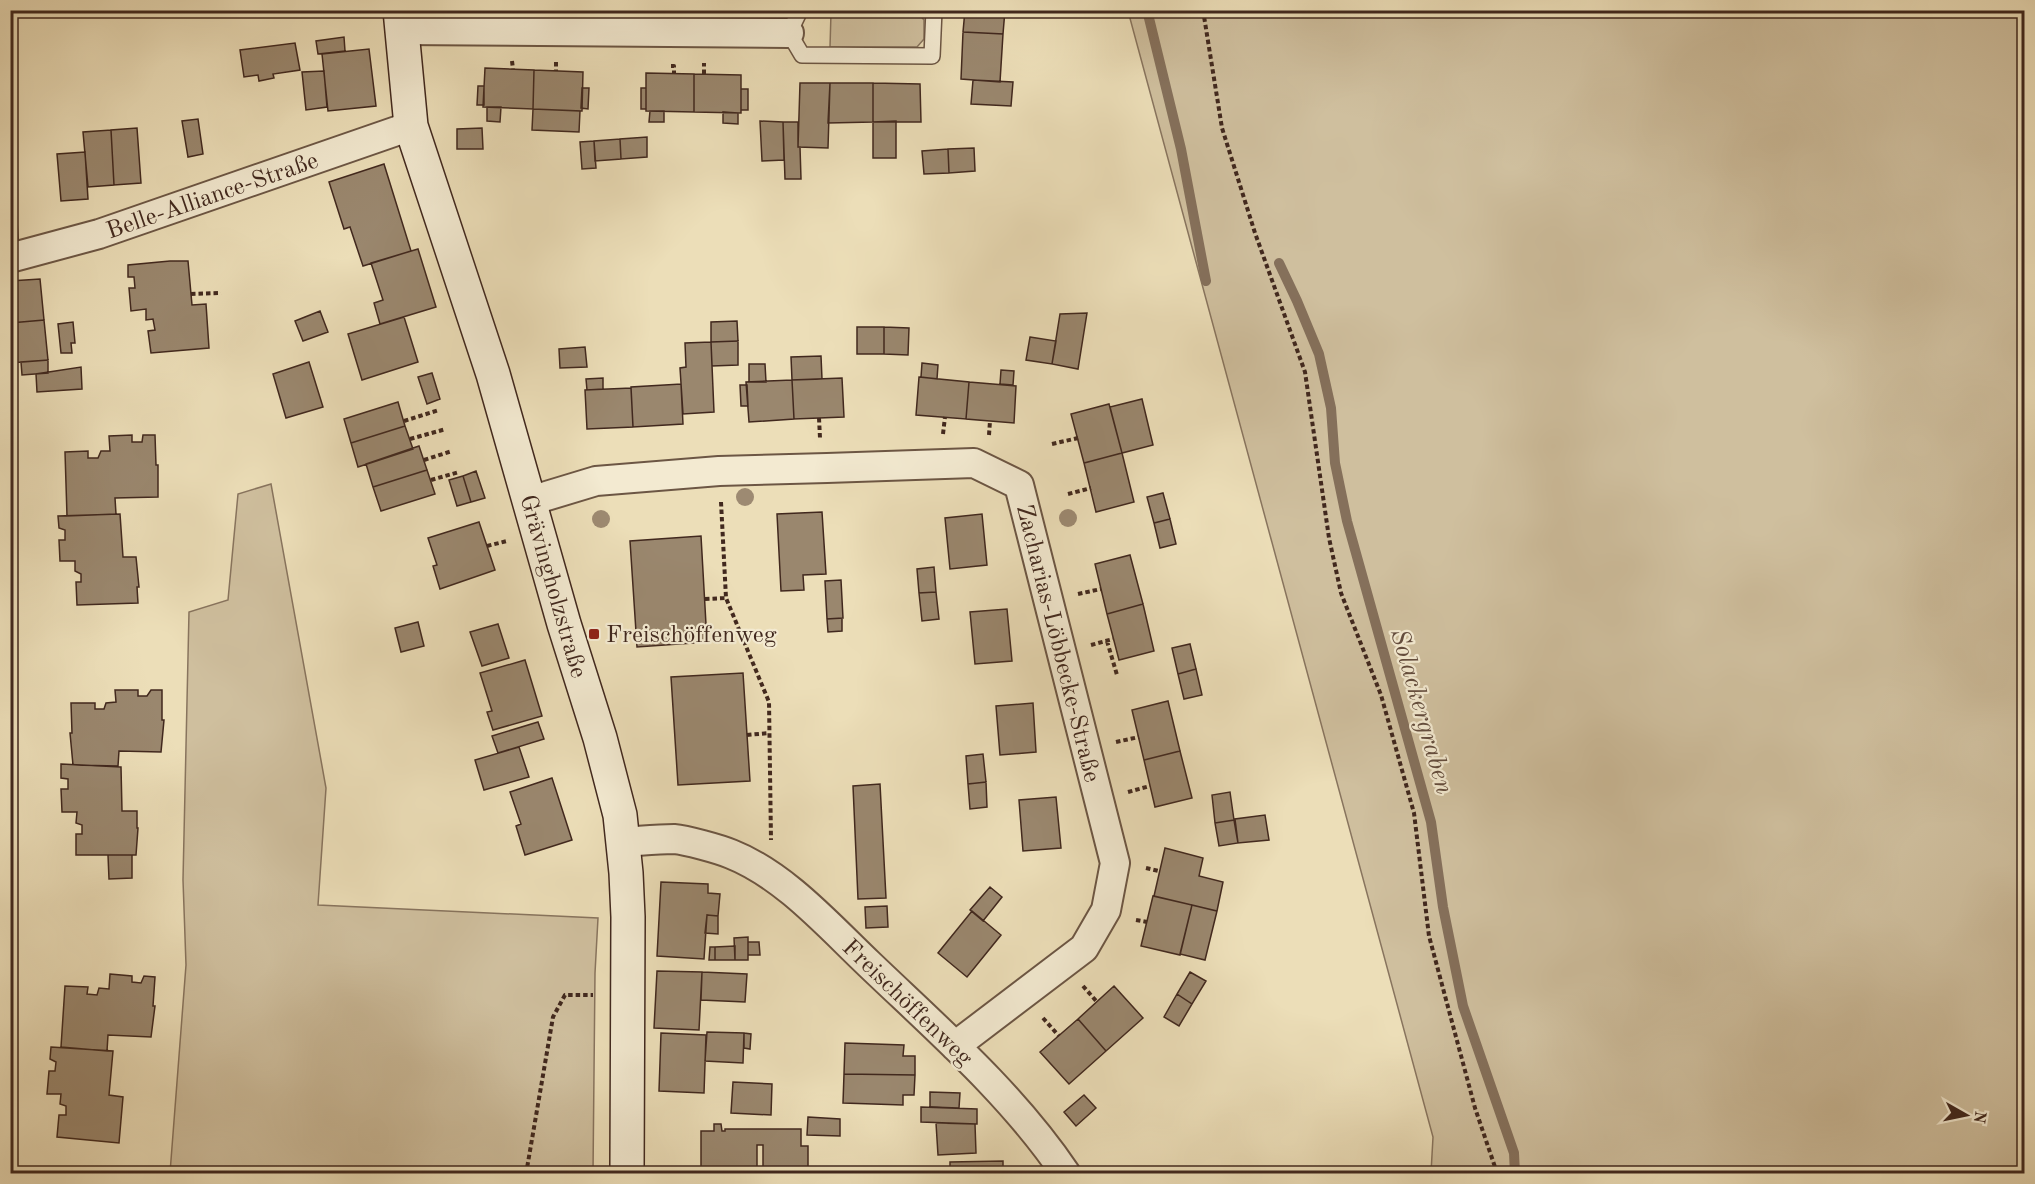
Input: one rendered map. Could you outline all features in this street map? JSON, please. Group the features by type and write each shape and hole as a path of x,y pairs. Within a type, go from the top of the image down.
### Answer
{"main road":[{"name":"Grävingholzstraße","path":"401,20 411,126 493,374 564,624 600,738 620,815 628,917 627,1173"}],"street":[{"path":"401,20 794,22"},
{"name":"Belle-Alliance-Straße","path":"10,258 99,234 411,126"},
{"name":"Zacharias-Löbbecke-Straße","path":"530,501 596,481 719,471 974,463 1019,485 1114,863 1106,910 1084,948 955,1046"},
{"name":"Freischöffenweg","path":"623,842 676,839 731,853 771,874 955,1046 1047,1146 1066,1173"}],"lane":[{"path":"794,22 802,55 932,56 934,10"}],"path":[{"path":"1203,10 1222,129 1255,233 1305,372 1329,538 1341,593 1381,695 1414,813 1429,936 1475,1108 1495,1173"},
{"path":"190,294 221,293"},
{"path":"404,421 439,410"},
{"path":"410,439 446,429"},
{"path":"1052,444 1078,438"},
{"path":"424,460 452,451"},
{"path":"719,471 726,598 769,702 771,850"},
{"path":"430,480 459,472"},
{"path":"1068,495 1090,488"},
{"path":"488,546 517,538"},
{"path":"705,599 726,598"},
{"path":"1107,641 1117,675"},
{"path":"747,735 769,733"},
{"path":"526,1173 553,1017 565,995 601,995"},
{"path":"1039,1014 1059,1036"}],"shaded area":[{"path":"1128,11 2024,11 2024,1173 1431,1173 1433,1137"},
{"path":"831,13 919,14 924,20 924,39 917,47 830,47"},
{"path":"271,484 326,788 318,905 598,918 595,973 593,1173 170,1173 186,965 183,880 189,612 228,600 238,494"}],"building":[{"path":"965,10 1005,10 1003,34 963,32"},
{"path":"963,32 1003,34 1000,82 961,79"},
{"path":"344,37 345,51 318,54 316,41"},
{"path":"295,43 300,70 273,74 274,78 259,81 258,75 244,77 240,50"},
{"path":"369,49 376,106 328,111 322,54"},
{"path":"485,68 534,70 533,109 483,107"},
{"path":"534,70 583,72 582,111 533,109"},
{"path":"324,71 327,107 306,110 302,72"},
{"path":"646,73 694,74 694,112 646,111"},
{"path":"694,74 741,75 741,113 694,112"},
{"path":"973,80 1013,82 1011,106 971,104"},
{"path":"800,83 830,83 828,148 798,147"},
{"path":"830,83 873,83 873,122 828,123"},
{"path":"873,83 920,84 921,122 873,122"},
{"path":"478,86 484,86 484,105 477,105"},
{"path":"582,88 589,88 588,109 581,108"},
{"path":"641,88 646,88 646,109 641,109"},
{"path":"741,89 748,89 748,110 741,110"},
{"path":"487,107 501,107 500,122 487,121"},
{"path":"533,109 580,111 579,132 532,130"},
{"path":"650,111 664,111 664,122 649,122"},
{"path":"723,112 738,113 738,124 723,123"},
{"path":"198,119 203,154 188,157 182,121"},
{"path":"760,121 783,122 784,160 762,161"},
{"path":"896,121 896,158 873,158 873,122"},
{"path":"783,122 798,122 801,179 785,179"},
{"path":"137,128 141,183 114,185 111,130"},
{"path":"482,128 483,149 457,149 457,129"},
{"path":"111,130 114,185 88,187 83,132"},
{"path":"647,137 647,157 621,159 620,139"},
{"path":"620,139 621,159 595,161 594,141"},
{"path":"594,141 596,168 582,169 580,142"},
{"path":"974,148 975,171 949,173 948,149"},
{"path":"948,149 949,173 924,174 922,151"},
{"path":"85,152 88,199 61,201 57,154"},
{"path":"384,164 411,251 363,266 350,227 344,229 329,182"},
{"path":"16,201 18,239 10,239 10,202"},
{"path":"418,249 436,307 380,324 374,303 383,300 371,263"},
{"path":"188,261 192,305 206,304 209,348 151,353 148,331 155,330 153,319 146,320 146,309 131,311 129,288 135,288 134,277 128,277 128,265"},
{"path":"40,279 44,320 10,323 10,281"},
{"path":"320,311 328,332 303,341 295,321"},
{"path":"1087,313 1078,369 1052,364 1060,314"},
{"path":"404,317 418,362 362,380 348,334"},
{"path":"44,320 48,360 10,363 10,323"},
{"path":"737,321 738,341 711,342 711,322"},
{"path":"73,322 75,343 71,343 72,353 61,353 58,324"},
{"path":"857,327 884,327 884,354 857,354"},
{"path":"884,327 909,328 908,355 884,354"},
{"path":"1030,337 1056,341 1052,364 1026,360"},
{"path":"738,341 738,365 712,366 711,342"},
{"path":"711,342 714,412 683,414 680,368 686,367 685,343"},
{"path":"585,347 587,367 560,368 559,349"},
{"path":"821,356 822,379 792,380 791,357"},
{"path":"48,360 48,373 22,375 21,362"},
{"path":"309,362 323,407 286,418 273,374"},
{"path":"922,363 938,365 937,379 921,377"},
{"path":"749,364 765,364 766,382 749,382"},
{"path":"81,367 82,389 37,392 36,374"},
{"path":"1001,370 1014,371 1013,385 1000,384"},
{"path":"432,373 440,399 427,404 418,377"},
{"path":"919,377 969,382 966,419 916,415"},
{"path":"603,378 603,389 587,390 586,379"},
{"path":"842,378 844,417 794,419 792,380"},
{"path":"792,380 794,419 749,422 746,382"},
{"path":"969,382 1016,386 1014,423 966,419"},
{"path":"681,384 683,424 633,427 631,387"},
{"path":"740,385 747,385 748,406 741,406"},
{"path":"631,388 633,427 587,429 585,390"},
{"path":"1142,399 1153,445 1122,453 1110,407"},
{"path":"398,402 405,426 351,443 344,419"},
{"path":"1109,404 1122,453 1084,463 1071,414"},
{"path":"405,426 413,449 358,467 351,443"},
{"path":"132,435 132,442 142,442 143,435 155,435 158,497 115,498 116,514 67,516 65,452 88,451 88,458 98,458 101,451 110,451 109,436"},
{"path":"419,446 427,470 373,487 366,464"},
{"path":"1122,453 1134,502 1096,512 1084,463"},
{"path":"427,470 435,494 381,511 373,487"},
{"path":"476,471 485,498 471,502 463,476"},
{"path":"463,476 471,502 457,506 449,480"},
{"path":"1163,493 1170,519 1154,523 1147,497"},
{"path":"822,512 826,574 803,575 804,590 781,591 777,514"},
{"path":"120,514 123,557 136,557 138,603 77,605 76,582 81,582 81,574 75,571 75,561 60,561 59,540 65,540 65,530 59,528 58,516"},
{"path":"982,514 987,565 950,569 945,518"},
{"path":"1170,519 1176,544 1160,548 1154,523"},
{"path":"479,522 495,570 440,589 433,566 437,565 428,538"},
{"path":"701,536 707,642 637,647 630,541"},
{"path":"1130,555 1143,604 1107,614 1095,564"},
{"path":"934,567 936,592 919,593 917,569"},
{"path":"841,580 843,618 827,619 825,581"},
{"path":"936,592 939,619 922,621 919,593"},
{"path":"1143,604 1154,651 1119,660 1107,614"},
{"path":"1007,609 1012,661 975,664 970,612"},
{"path":"842,618 842,631 828,632 827,619"},
{"path":"418,622 424,646 401,652 395,628"},
{"path":"498,624 509,658 482,666 470,632"},
{"path":"1190,644 1196,669 1178,674 1172,648"},
{"path":"525,660 542,716 493,730 487,712 492,711 480,673"},
{"path":"1196,669 1202,695 1184,699 1178,674"},
{"path":"743,673 750,781 678,785 671,677"},
{"path":"115,690 138,690 138,696 147,696 151,690 162,690 162,720 164,720 161,752 119,751 118,766 73,765 70,733 72,733 71,703 95,703 95,709 104,709 106,703 116,702"},
{"path":"1168,701 1180,751 1144,760 1132,710"},
{"path":"1033,703 1036,752 1000,755 996,706"},
{"path":"538,722 544,739 498,753 492,736"},
{"path":"519,747 529,777 484,790 475,760"},
{"path":"1180,751 1192,798 1155,807 1144,760"},
{"path":"983,754 986,782 968,784 966,756"},
{"path":"61,764 121,767 122,811 137,811 136,855 76,855 76,834 82,834 82,825 76,823 77,812 62,812 61,789 68,789 68,779 61,778"},
{"path":"552,778 572,840 525,855 516,826 521,824 510,792"},
{"path":"986,782 987,807 970,809 968,784"},
{"path":"880,784 886,898 858,899 853,786"},
{"path":"1230,792 1234,820 1215,823 1212,795"},
{"path":"1056,797 1061,848 1023,851 1019,800"},
{"path":"1265,815 1269,840 1238,843 1235,819"},
{"path":"1234,820 1238,843 1219,846 1215,823"},
{"path":"1165,848 1203,858 1199,876 1223,882 1217,911 1154,896"},
{"path":"108,855 132,855 132,878 109,879"},
{"path":"661,882 708,884 708,893 720,894 718,916 707,915 704,959 657,956"},
{"path":"990,887 1002,897 983,921 970,910"},
{"path":"1153,896 1192,905 1180,955 1141,946"},
{"path":"1192,905 1217,911 1205,960 1180,954"},
{"path":"887,906 888,927 866,928 865,907"},
{"path":"972,911 1001,935 967,977 938,953"},
{"path":"707,915 718,916 718,934 705,933"},
{"path":"748,937 748,960 735,960 734,938"},
{"path":"748,942 759,942 760,955 748,955"},
{"path":"735,946 735,960 715,960 715,947"},
{"path":"710,947 715,947 715,960 709,960"},
{"path":"657,971 702,972 699,1030 654,1028"},
{"path":"702,972 747,974 745,1002 701,1000"},
{"path":"1190,972 1206,981 1192,1004 1177,994"},
{"path":"110,974 132,976 132,982 141,983 144,976 155,977 153,1006 155,1006 151,1037 108,1035 107,1051 61,1047 65,986 88,987 87,994 97,995 99,988 109,989"},
{"path":"1114,986 1143,1018 1106,1051 1078,1019"},
{"path":"1177,994 1192,1004 1179,1026 1164,1017"},
{"path":"1078,1019 1106,1051 1069,1084 1040,1052"},
{"path":"707,1032 744,1033 743,1063 705,1061"},
{"path":"661,1033 706,1035 704,1093 659,1091"},
{"path":"744,1033 751,1034 750,1049 744,1048"},
{"path":"845,1043 904,1045 903,1056 915,1056 915,1075 844,1074"},
{"path":"51,1047 113,1051 109,1095 123,1097 119,1143 57,1137 59,1115 66,1115 66,1106 60,1104 61,1094 47,1094 49,1071 55,1071 56,1062 50,1059"},
{"path":"844,1074 915,1075 914,1095 903,1095 903,1105 843,1103"},
{"path":"733,1082 772,1084 771,1115 731,1113"},
{"path":"930,1092 960,1093 959,1108 930,1107"},
{"path":"1084,1095 1096,1108 1076,1126 1064,1112"},
{"path":"921,1107 977,1109 977,1124 921,1122"},
{"path":"808,1117 840,1119 840,1136 807,1135"},
{"path":"936,1123 975,1124 976,1153 938,1155"},
{"path":"714,1124 721,1124 722,1131 725,1129 801,1129 801,1146 808,1146 808,1167 763,1167 763,1145 757,1145 757,1168 701,1168 701,1131 714,1131"},
{"path":"1003,1161 1003,1174 950,1174 950,1162"},
{"path":"701,1168 757,1168 757,1174 701,1174"}],"waterway":[{"path":"1147,10 1181,149 1206,281"},
{"name":"Solackergraben","path":"1279,263 1319,354 1331,408 1335,463 1347,521 1431,822 1443,907 1463,1006 1514,1153 1515,1174"}],"place":[{"name":"Freischöffenweg","path":"594,634"}]}
